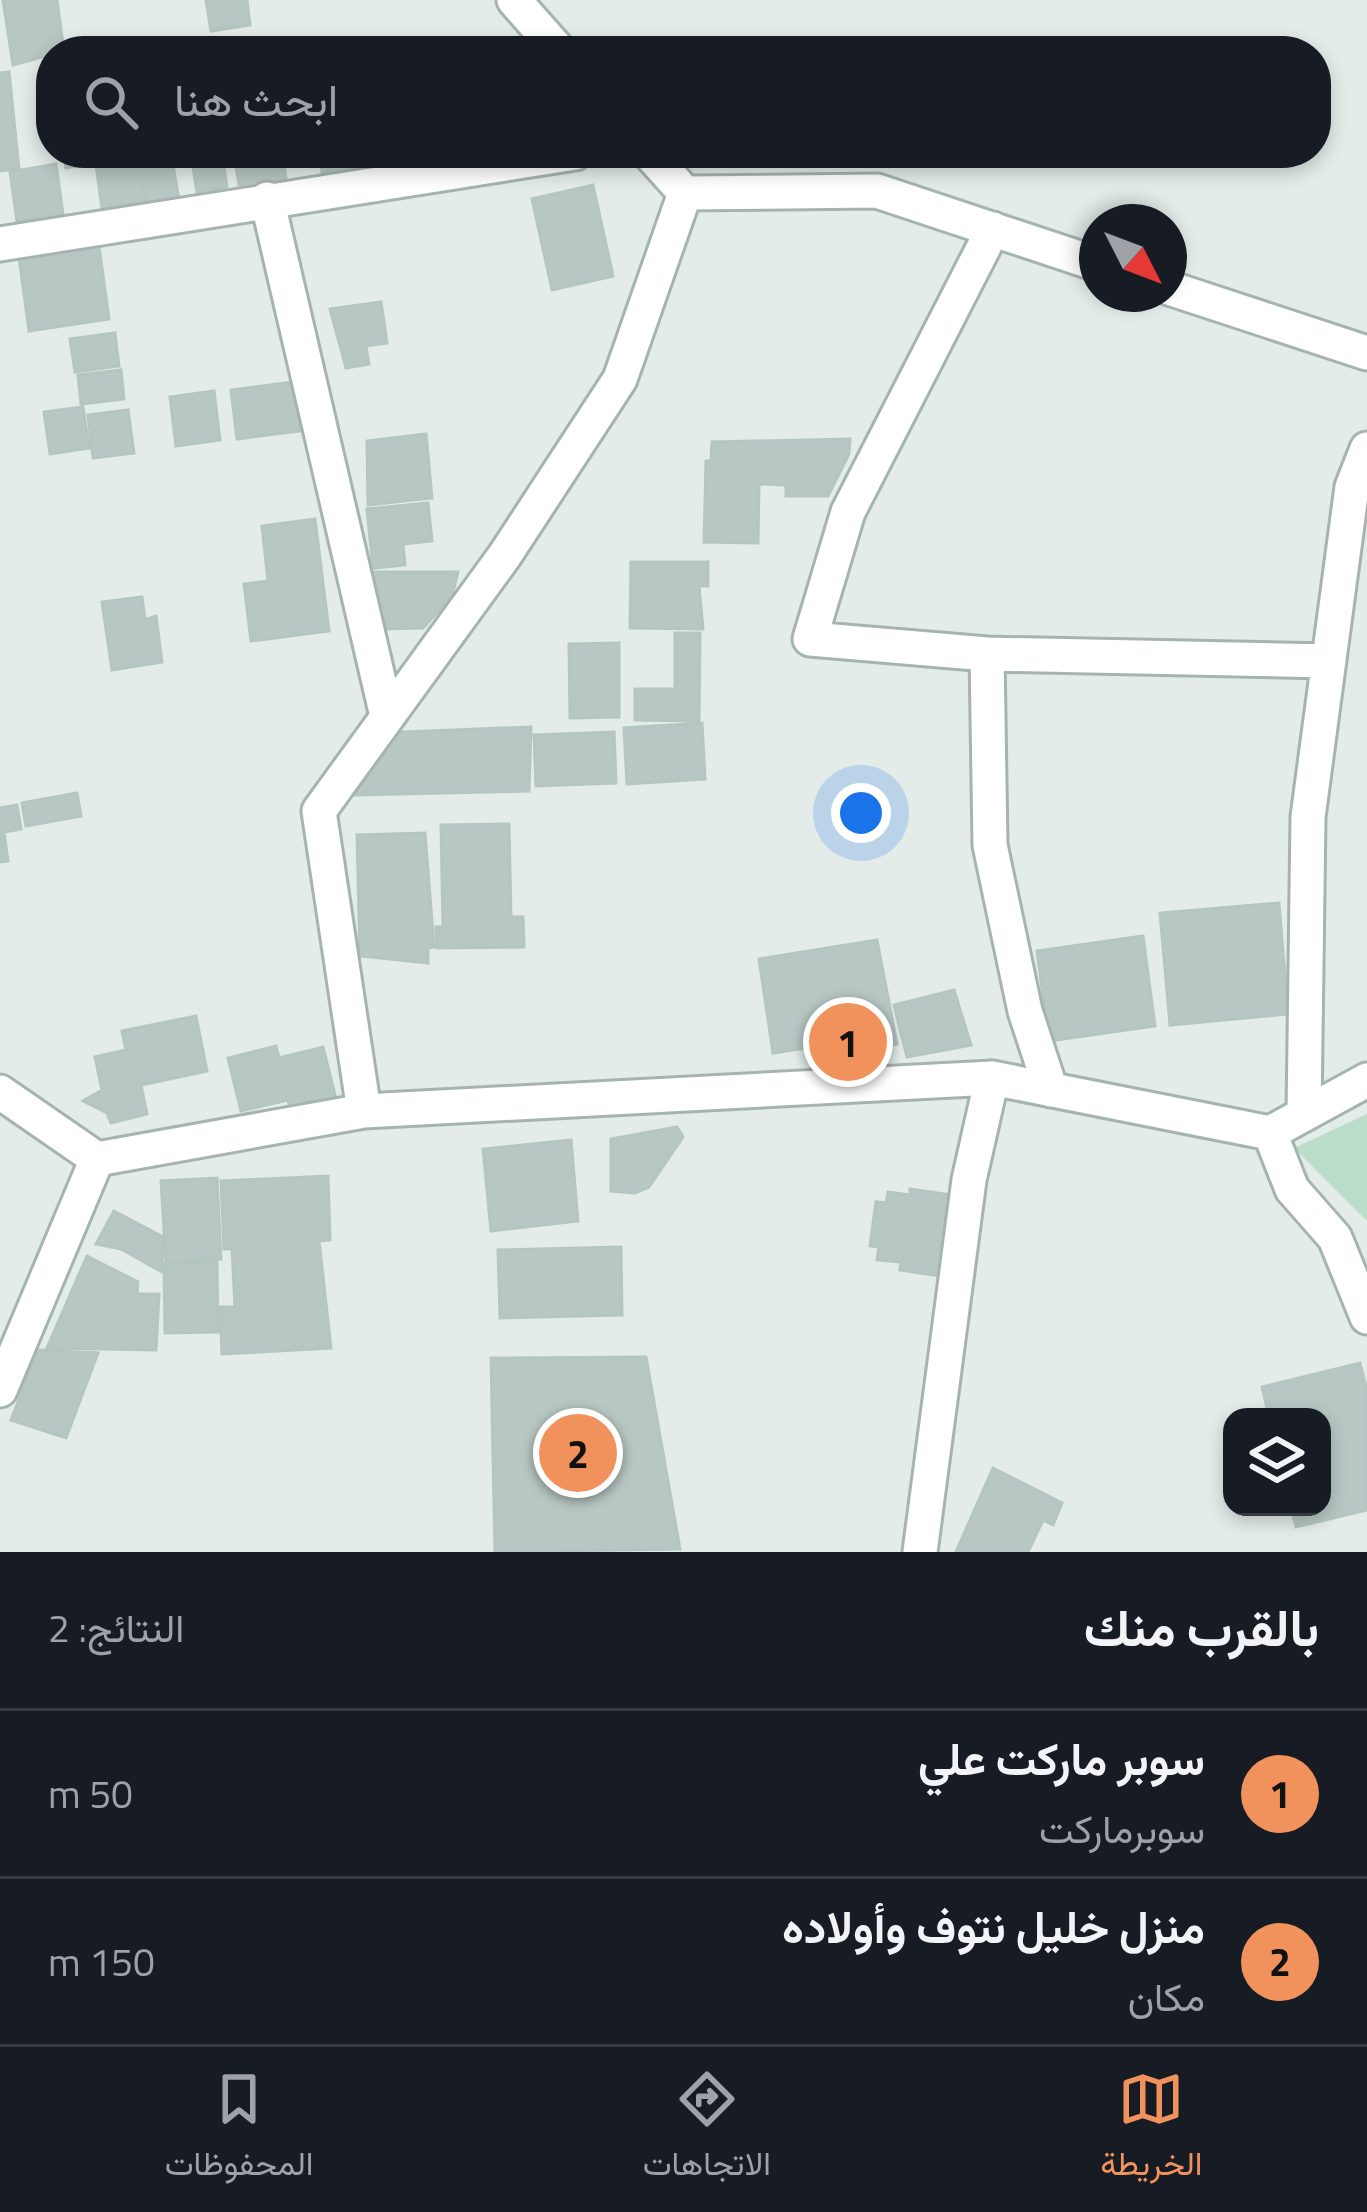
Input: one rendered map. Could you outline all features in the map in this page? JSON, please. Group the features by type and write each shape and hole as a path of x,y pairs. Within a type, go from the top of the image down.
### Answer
{"street":[{"path":"514,0 546,36"},
{"path":"0,244 475,168"},
{"path":"662,168 685,193 877,191 1079,258"},
{"path":"364,1111 319,811 386,712 505,555 620,380 685,193"},
{"path":"267,199 386,712"},
{"path":"993,229 848,512 811,639 987,654 1329,661"},
{"path":"1187,294 1367,353"},
{"path":"1304,1114 1308,817 1352,487 1367,449"},
{"path":"987,654 990,845 1025,1010 1051,1090"},
{"path":"920,1552 969,1180 992,1078"},
{"path":"0,1092 98,1159 364,1111 992,1078 1270,1133 1367,1080"},
{"path":"1270,1133 1292,1189 1335,1238 1367,1317"},
{"path":"0,1390 98,1159"}],"green space":[{"path":"1367,1114 1367,1221 1294,1148"}],"building":[{"path":"3,0 57,0 62,36 36,36 36,59 13,65"},
{"path":"206,0 247,0 250,25 211,31"},
{"path":"9,72 19,169 0,171 0,73"},
{"path":"57,168 63,214 17,221 10,172"},
{"path":"96,168 139,168 144,203 102,209"},
{"path":"141,168 174,168 179,200 147,206"},
{"path":"193,168 224,168 227,187 197,192"},
{"path":"236,168 284,168 286,178 239,185"},
{"path":"322,168 372,168 373,175 323,181"},
{"path":"377,168 434,168 378,176"},
{"path":"593,185 613,276 552,290 532,199"},
{"path":"98,239 109,319 29,331 18,250"},
{"path":"381,302 387,343 366,346 369,364 346,368 330,309"},
{"path":"115,333 119,366 75,372 70,339"},
{"path":"121,370 124,399 81,404 78,375"},
{"path":"294,382 300,431 237,439 231,390"},
{"path":"214,391 220,440 176,446 170,397"},
{"path":"83,407 89,448 50,454 44,412"},
{"path":"128,410 134,453 93,458 88,415"},
{"path":"426,434 432,498 368,505 367,441"},
{"path":"850,439 849,454 828,496 786,496 786,485 759,484 758,543 704,542 706,461 711,461 712,442"},
{"path":"428,503 432,541 403,544 405,565 373,568 367,509"},
{"path":"315,519 329,631 251,641 244,584 268,581 262,526"},
{"path":"631,562 708,562 708,586 699,586 703,629 630,628"},
{"path":"373,572 458,572 452,596 423,628 381,629"},
{"path":"142,597 145,620 156,616 162,662 112,670 102,602"},
{"path":"675,633 700,633 699,721 635,720 635,689 675,689"},
{"path":"619,643 619,717 570,718 569,644"},
{"path":"702,723 705,779 627,784 624,728"},
{"path":"531,727 529,791 356,795 377,733"},
{"path":"614,732 616,783 536,786 534,735"},
{"path":"77,793 81,816 26,826 22,803"},
{"path":"17,805 21,829 4,832 8,861 0,862 0,808"},
{"path":"509,824 511,917 523,917 524,947 437,948 436,927 443,927 441,825"},
{"path":"425,833 434,947 428,948 428,963 360,956 357,835"},
{"path":"1279,903 1288,1014 1170,1025 1160,913"},
{"path":"1143,936 1155,1026 1049,1041 1037,951"},
{"path":"877,940 897,1044 860,1049 859,1040 773,1053 759,959"},
{"path":"954,990 971,1045 907,1057 894,1005"},
{"path":"196,1016 207,1071 141,1085 147,1114 111,1123 107,1113 83,1101 102,1090 95,1057 126,1050 122,1031"},
{"path":"276,1046 279,1058 323,1047 336,1099 290,1110 288,1100 241,1111 228,1058"},
{"path":"677,1127 683,1137 649,1187 635,1193 611,1191 611,1139"},
{"path":"571,1140 578,1221 491,1231 483,1149"},
{"path":"328,1176 330,1240 319,1241 331,1348 222,1354 220,1307 235,1307 232,1249 224,1249 221,1181"},
{"path":"217,1178 221,1259 166,1262 161,1181"},
{"path":"910,1189 951,1195 940,1276 900,1270 901,1262 877,1260 879,1247 870,1246 876,1202 886,1203 888,1192 910,1195"},
{"path":"114,1211 163,1237 162,1272 121,1249 96,1244"},
{"path":"621,1247 622,1315 500,1318 498,1250"},
{"path":"87,1256 138,1282 137,1294 159,1294 156,1350 47,1348"},
{"path":"217,1262 218,1332 165,1333 164,1264"},
{"path":"38,1350 98,1353 66,1438 11,1420"},
{"path":"646,1357 680,1549 495,1552 491,1358"},
{"path":"1360,1363 1367,1390 1367,1510 1296,1527 1293,1516 1331,1516 1331,1408 1267,1408 1262,1387"},
{"path":"993,1468 1062,1503 1053,1525 1043,1520 1028,1552 956,1552"}],"place":[{"name":"سوبر ماركت علي","path":"848,1042"},
{"name":"منزل خليل نتوف وأولاده","path":"578,1453"}]}
